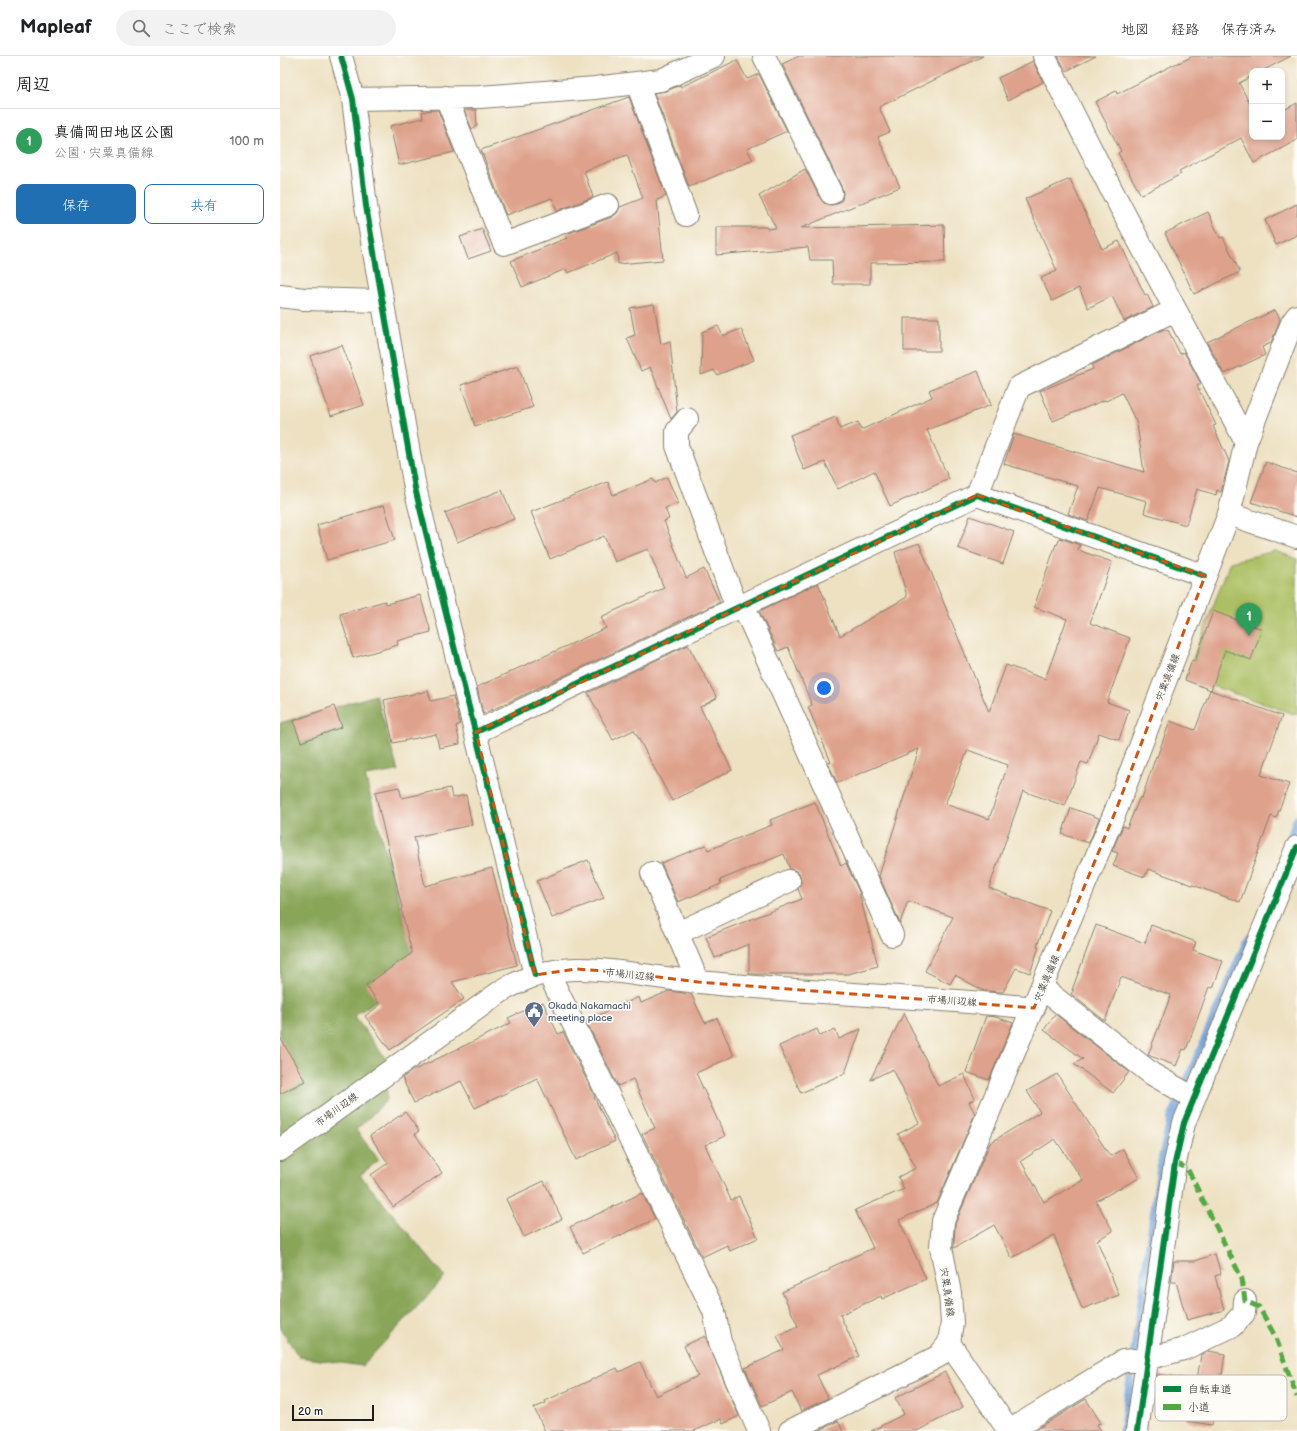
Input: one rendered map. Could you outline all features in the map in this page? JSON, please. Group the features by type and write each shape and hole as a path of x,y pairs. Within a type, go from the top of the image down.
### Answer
{"street":[{"path":"341,56 353,99 366,206 415,488 476,732 541,973 714,1311 720,1342 759,1431"},
{"path":"353,99 480,97 595,88 637,83 661,80 714,56"},
{"path":"764,56 831,193"},
{"path":"1044,56 1111,189 1246,442"},
{"path":"637,83 686,215"},
{"path":"446,97 504,244 608,205"},
{"path":"280,296 304,299 382,301"},
{"path":"476,732 977,495 1019,387 1175,310"},
{"name":"宍粟真備線","path":"949,1343 952,1323 950,1293 941,1248 943,1221 1034,1008 1116,810 1229,514 1246,442 1292,323 1297,316"},
{"path":"687,419 677,431 677,446 740,606 892,935"},
{"path":"977,495 1205,576"},
{"path":"1229,514 1297,537"},
{"path":"1137,1431 1137,1360 1184,1123 1187,1094 1297,847"},
{"path":"652,873 698,982"},
{"path":"678,933 789,881"},
{"name":"市場川辺線","path":"280,1150 503,990 519,981 541,973 576,969 610,971 698,982 985,1002 1034,1008"},
{"path":"1042,988 1152,1074 1187,1094"},
{"path":"790,1431 939,1356 949,1343 1009,1431 1137,1360 1184,1349 1232,1326 1244,1313 1245,1300"}],"highlighted area":[{"path":"977,495 1205,576 1116,810 1034,1008 698,982 618,972 576,969 535,975 476,732"}],"green space":[{"path":"1275,551 1297,559 1297,715 1186,677 1230,562"},
{"path":"376,695 398,771 365,776 405,924 431,963 354,1016 386,1059 387,1100 356,1130 379,1160 360,1175 445,1277 362,1366 299,1357 280,1328 280,723"}],"building":[{"path":"799,56 983,56 879,107 890,132 878,137 900,187 801,228 944,225 945,262 870,263 870,284 833,284 832,260 810,260 808,247 716,255 716,227 776,228 759,196 805,169 824,203 831,205 837,204 842,200 842,188 782,64"},
{"path":"1058,56 1096,56 1066,71"},
{"path":"1193,56 1291,56 1268,68 1249,68 1249,78 1239,83 1249,102 1249,140 1285,140 1285,109 1297,103 1297,140 1254,163 1241,138 1179,171 1181,174 1141,195 1118,153 1121,151 1095,102 1116,91 1117,94"},
{"path":"737,60 747,79 759,74 787,131 747,149 753,160 689,187 654,93 666,91 680,85 681,87"},
{"path":"1033,61 1043,82 1008,100 998,78"},
{"path":"629,97 666,196 657,200 663,260 618,264 617,253 568,273 566,269 522,287 511,261 567,238 566,234 612,217 617,213 620,207 643,198 627,155 584,171 593,197 557,211 552,198 506,215 481,150"},
{"path":"438,110 454,152 399,165 390,126 423,118 422,112"},
{"path":"464,110 476,110 477,126 472,129"},
{"path":"1070,179 1102,249 1119,241 1145,295 1147,294 1153,307 1124,321 1112,296 1088,308 1079,288 1052,301 1041,278 1057,271 1025,199"},
{"path":"1297,204 1297,235 1276,245 1265,220"},
{"path":"1208,212 1220,238 1223,237 1240,272 1194,294 1165,233"},
{"path":"482,229 491,251 468,259 460,237"},
{"path":"654,304 661,344 670,341 677,412 671,419 650,367 641,371 627,338 635,335 630,308"},
{"path":"1275,310 1280,319 1271,343 1262,347 1265,355 1224,374 1207,342"},
{"path":"904,318 939,318 939,351 904,351"},
{"path":"718,326 723,336 741,329 754,360 717,375 714,370 701,375 702,332"},
{"path":"1164,329 1165,331 1168,330 1180,354 1184,352 1201,384 1197,386 1216,425 1213,426 1229,461 1221,492 1217,490 1216,495 1197,489 1186,525 1144,513 1147,501 1100,488 1088,521 1068,514 1078,486 1004,464 1014,434 1144,472 1137,424 1122,393 1106,401 1105,400 1053,421 1040,391 1093,369 1092,365"},
{"path":"342,345 364,405 331,416 310,356"},
{"path":"518,366 533,407 475,426 461,385"},
{"path":"978,371 991,405 927,430 949,479 890,506 874,471 838,489 825,462 804,470 790,435 836,417 840,429 858,422 861,430 932,397 929,390"},
{"path":"1266,462 1297,473 1297,517 1251,502"},
{"path":"667,477 678,503 665,508 669,519 664,521 686,578 704,569 720,602 483,714 477,687 606,628 601,617 664,588 648,549 615,562 604,536 550,559 531,512 608,482 613,495 653,479 655,483"},
{"path":"502,490 514,519 457,542 445,513"},
{"path":"384,505 395,540 327,560 317,525"},
{"path":"970,516 1014,532 1003,564 958,548"},
{"path":"1060,538 1080,545 1078,550 1112,562 1090,623 1130,638 1107,702 1129,710 1119,740 1099,733 1088,764 1081,762 1065,806 1023,791 989,888 1050,911 1037,946 1039,947 1030,973 1016,968 1003,992 984,991 955,975 950,984 925,971 953,917 908,901 900,923 879,876 919,749 837,783 828,763 831,762 808,707 812,705 788,647 778,651 759,611 818,583 840,636 907,597 895,552 919,543 989,712 1006,665 1045,679 1067,619 1034,607 1056,544 1057,545","holes":["968,750 1008,765 989,819 945,804"]},
{"path":"420,595 431,632 397,641 398,645 353,658 340,614 385,601 386,604"},
{"path":"1213,611 1262,629 1251,660 1225,650 1211,690 1185,680 1192,660 1195,661"},
{"path":"688,645 717,698 700,707 732,770 672,801 634,730 613,740 588,693"},
{"path":"1210,690 1282,716 1261,775 1289,784 1276,818 1271,816 1240,902 1148,869 1145,877 1113,866 1118,853 1112,851 1123,826 1127,828 1140,797 1142,798 1170,721 1195,730"},
{"path":"428,691 431,701 453,696 460,724 456,726 460,744 439,748 436,734 393,743 384,700"},
{"path":"334,706 342,727 301,742 293,721"},
{"path":"399,787 402,798 450,788 452,798 466,795 472,825 414,837 425,886 492,868 517,965 452,982 464,999 390,1050 365,1016 380,1005 366,985 412,953 375,792"},
{"path":"815,802 841,866 846,863 859,892 878,966 848,974 749,974 749,944 715,958 706,937 802,899 798,889 801,882 800,875 796,871 790,869 784,854 720,880 721,884 678,902 661,863 706,845 708,850 772,825 770,820"},
{"path":"1071,808 1099,818 1089,843 1062,834"},
{"path":"588,860 604,898 552,918 537,881"},
{"path":"1096,925 1145,943 1151,925 1196,942 1193,950 1223,961 1213,988 1209,987 1186,1050 1183,1049 1176,1066 1148,1055 1171,995 1121,977 1105,1021 1071,994 1074,990 1072,990"},
{"path":"669,991 691,994 705,1023 717,1018 734,1056 696,1073 725,1136 705,1145 731,1200 739,1196 758,1238 730,1251 727,1245 702,1257 642,1134 655,1128 633,1079 618,1086 586,1021 639,997 641,1003"},
{"path":"543,1002 558,1034 563,1032 615,1141 576,1160 537,1078 475,1108 461,1081 414,1103 402,1078 412,1071 511,1023 508,1018"},
{"path":"904,1013 938,1086 964,1074 975,1099 969,1102 975,1114 937,1203 899,1220 926,1279 882,1299 881,1296 840,1315 859,1356 817,1375 828,1398 801,1411 792,1392 762,1406 745,1368 784,1350 777,1336 798,1326 782,1292 873,1248 855,1210 904,1189 898,1177 916,1168 898,1134 919,1123 893,1069 870,1080"},
{"path":"1055,1014 1129,1072 1113,1093 1074,1064 1083,1059 1044,1030"},
{"path":"986,1016 996,1017 1013,1023 989,1080 966,1072"},
{"path":"817,1029 820,1036 835,1029 839,1039 861,1029 845,1073 801,1093 779,1046"},
{"path":"280,1037 305,1081 280,1094"},
{"path":"1057,1074 1110,1156 1123,1149 1139,1178 1096,1201 1113,1231 1097,1240 1119,1295 1082,1309 1054,1235 1012,1258 994,1225 954,1248 955,1224 990,1143 1040,1112 1027,1091","holes":["1055,1139 1083,1180 1044,1202 1021,1161"]},
{"path":"405,1112 419,1131 415,1134 442,1173 393,1207 371,1175 388,1163 370,1136"},
{"path":"544,1181 562,1219 524,1237 506,1199"},
{"path":"642,1193 655,1219 583,1253 570,1227"},
{"path":"1215,1254 1221,1274 1215,1276 1224,1310 1187,1320 1176,1282 1171,1282 1174,1261 1195,1261"},
{"path":"705,1336 739,1416 723,1424 721,1419 694,1431 545,1431 534,1408 546,1403 545,1401 617,1368 619,1372 640,1362 656,1396 698,1376 684,1346"},
{"path":"1209,1351 1225,1354 1222,1375 1198,1375 1201,1355"},
{"path":"945,1372 963,1407 917,1431 871,1431 904,1414 895,1398"},
{"path":"1086,1399 1101,1423 1097,1424 1101,1431 1034,1431"},
{"path":"838,1421 843,1431 818,1431"},
{"path":"1186,1421 1213,1421 1212,1425"}],"waterway":[{"path":"1286,850 1297,819"},
{"path":"1123,1431 1161,1163 1171,1119 1248,938"}],"marked path":[{"path":"1175,1163 1187,1168 1242,1279 1245,1301 1259,1307 1276,1338 1297,1397"}],"cycle path":[{"path":"341,56 353,99 366,206 415,488 535,975"},
{"path":"476,732 977,495 1205,576"},
{"path":"1137,1431 1175,1163 1184,1123 1297,847"}],"place":[{"name":"真備岡田地区公園","path":"1249,636"},
{"name":"Okada Nakamachi meeting place","path":"534,1028"}]}
